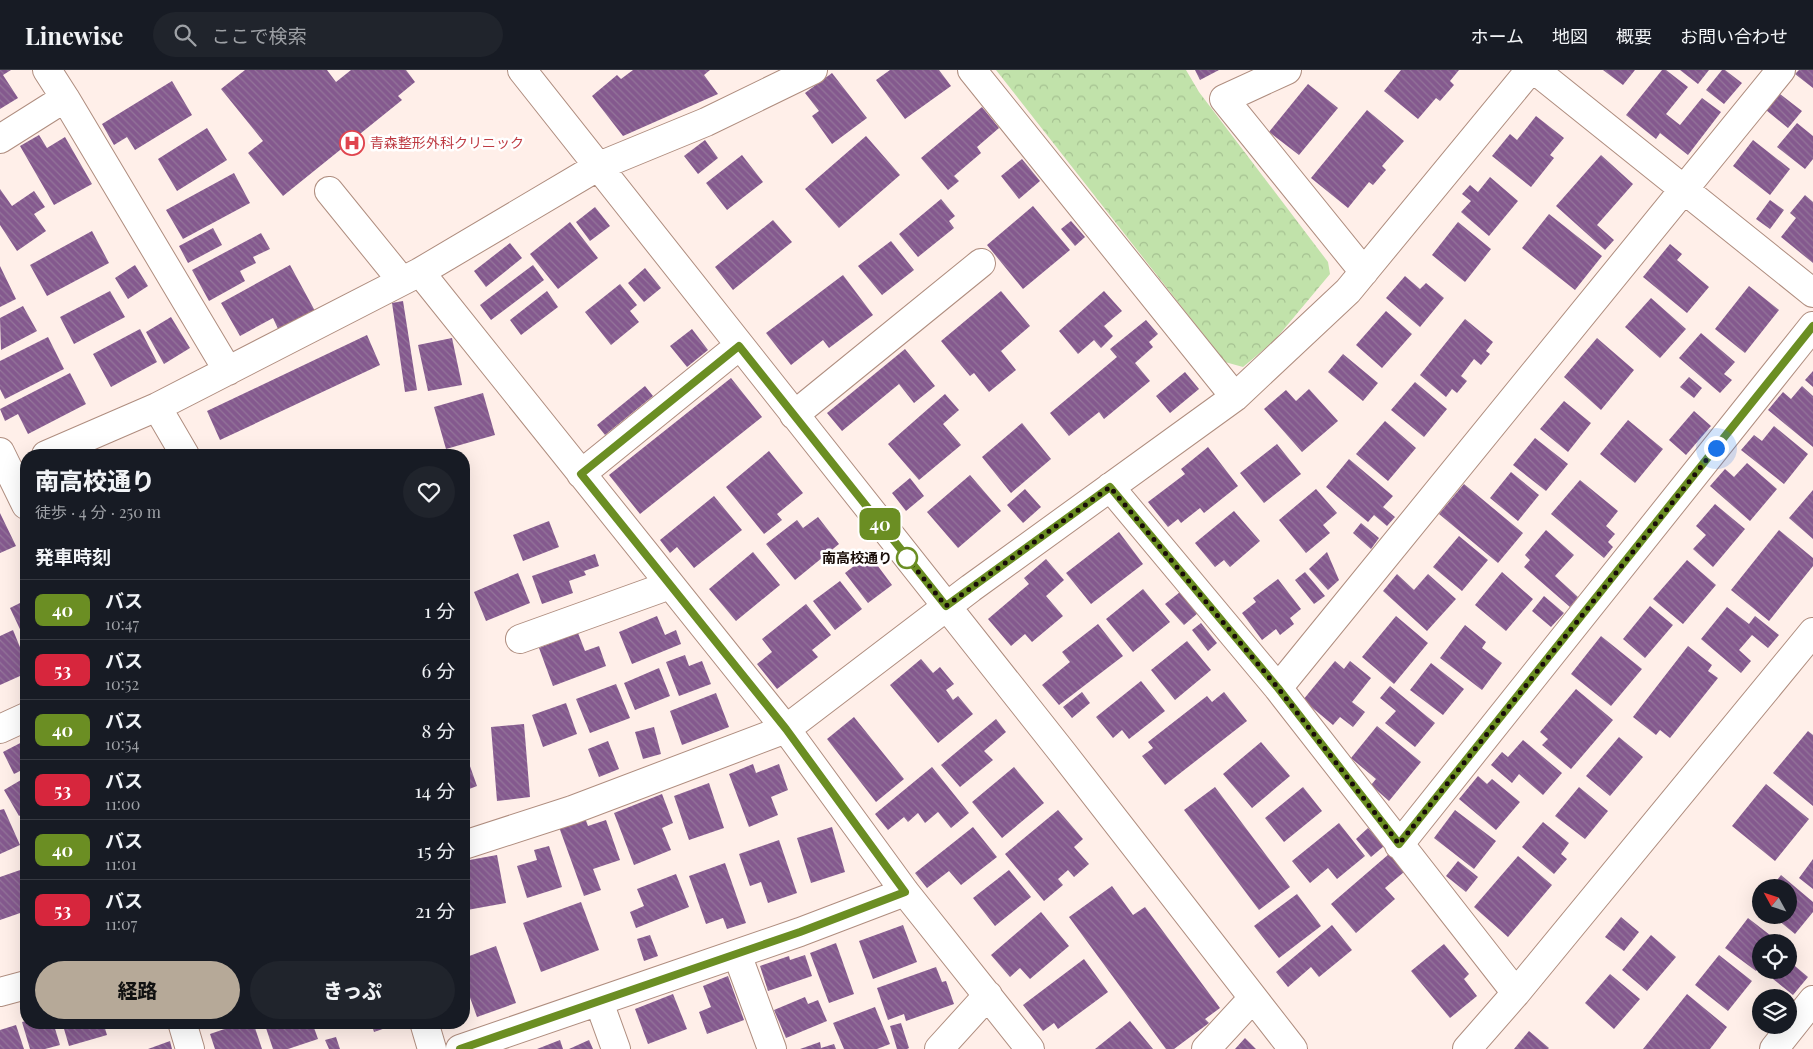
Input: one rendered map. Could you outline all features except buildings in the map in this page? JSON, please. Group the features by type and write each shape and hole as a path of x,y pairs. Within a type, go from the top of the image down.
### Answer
{"street":[{"path":"47,70 228,371"},
{"path":"522,70 1293,1049"},
{"path":"972,70 1235,397"},
{"path":"1287,70 1224,99 1364,272"},
{"path":"470,843 572,810 786,729 946,606 1235,397 1348,291 1530,70"},
{"path":"1535,70 1813,293"},
{"path":"1278,688 1781,70"},
{"path":"60,449 157,407 411,276 599,166 706,122 800,73"},
{"path":"0,139 65,98"},
{"path":"328,191 411,276 581,474 786,729 905,892 1030,1049"},
{"path":"794,415 981,263"},
{"path":"1399,844 1813,326"},
{"path":"581,474 739,346"},
{"path":"157,407 182,449"},
{"path":"9,466 20,491"},
{"path":"1110,487 1278,688 1516,993"},
{"path":"520,639 670,585"},
{"path":"1467,1049 1516,993 1813,632"},
{"path":"0,729 20,720"},
{"path":"460,1049 737,954 905,892"},
{"path":"737,954 772,1049"},
{"path":"0,992 20,987"},
{"path":"939,1049 988,996"},
{"path":"1206,1049 1253,998"},
{"path":"1774,1049 1813,1000"},
{"path":"599,1002 616,1049"},
{"path":"184,1029 190,1049"},
{"path":"426,1029 432,1049"}],"green space":[{"path":"996,70 1186,70 1199,92 1328,262 1330,274 1274,341 1243,367 1225,362"}],"bus line":[{"name":"40","path":"460,1049 800,932 905,892 786,729 581,474 739,346 946,606 1110,487 1278,688 1399,844 1813,326"}],"place":[{"name":"青森整形外科クリニック","path":"352,143"},
{"name":"南高校通り","path":"907,558"}],"route":[{"path":"907,558 946,606 1110,487 1278,688 1399,844 1716,448"}]}
